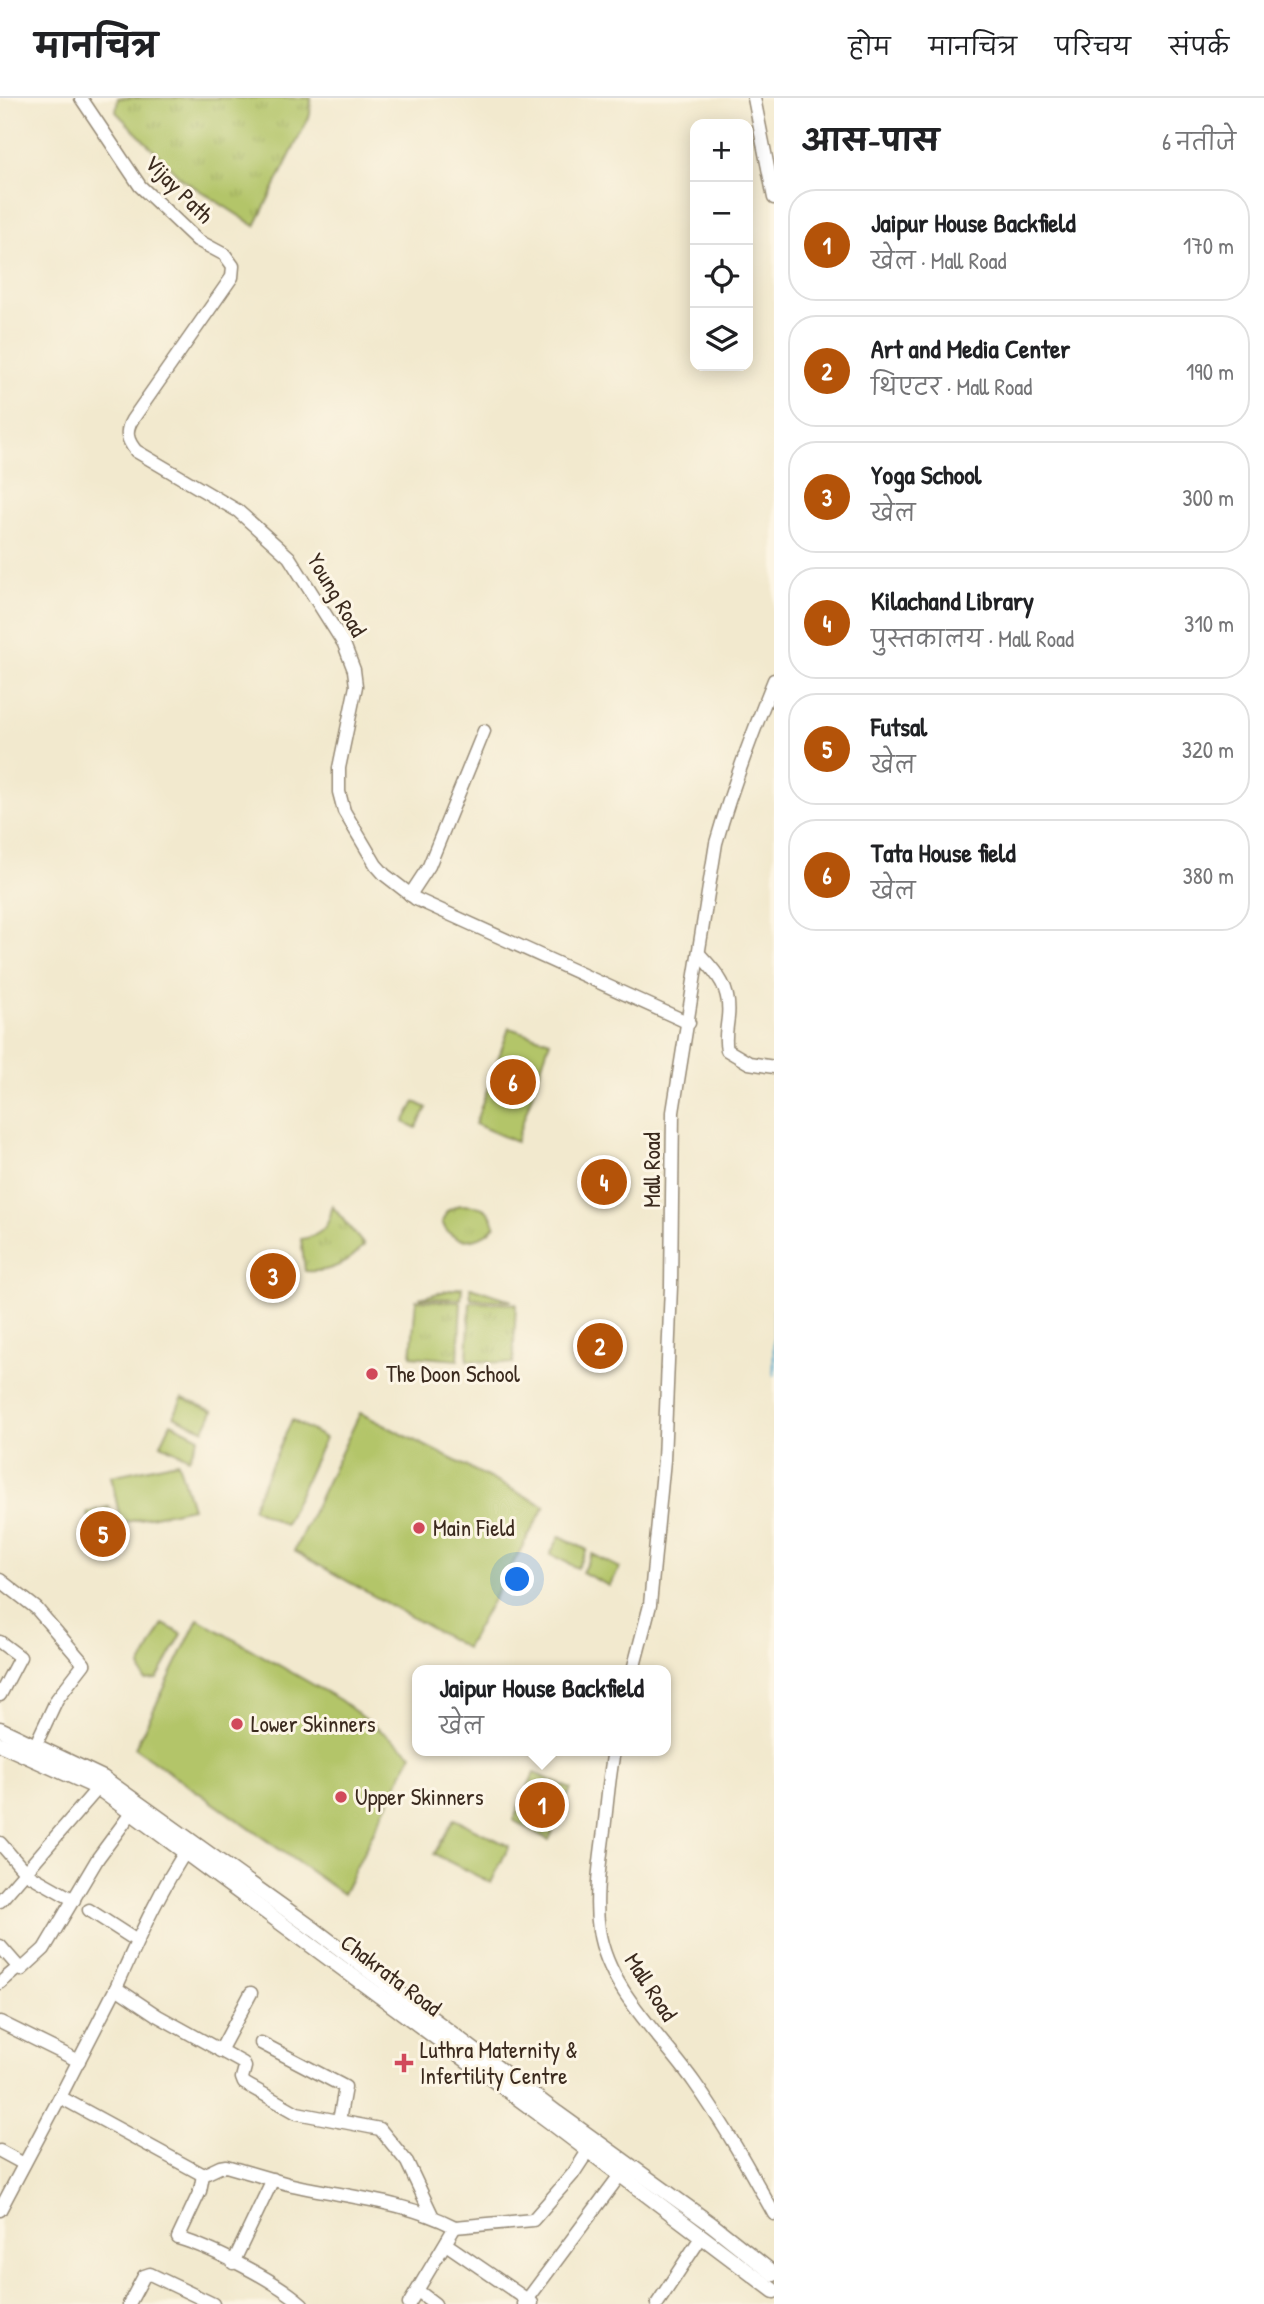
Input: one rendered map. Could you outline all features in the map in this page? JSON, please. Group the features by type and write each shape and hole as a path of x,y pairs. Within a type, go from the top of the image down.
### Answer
{"main road":[{"name":"Chakrata Road","path":"0,1729 103,1777 189,1846 774,2291"},
{"name":"Chakrata Road","path":"0,1744 98,1788 315,1930 711,2224 774,2274"}],"street":[{"name":"Vijay Path","path":"81,98 140,187 197,240 225,255 233,266"},
{"path":"754,98 774,198"},
{"name":"Young Road","path":"233,266 232,277 132,420 128,427 128,438 136,451 238,511 289,557 344,644 354,670 356,685 339,768 344,811 376,864 410,895 688,1023"},
{"name":"Mall Road","path":"634,1665 650,1605 658,1532 669,1336 673,1112 700,955 701,929 720,830 747,748 774,680"},
{"path":"410,895 429,866 484,731"},
{"path":"700,955 717,973 726,988 729,1009 725,1044 727,1050 749,1063 774,1067"},
{"path":"0,1580 36,1608 84,1664 57,1699 35,1746"},
{"path":"0,1642 20,1657 0,1695"},
{"name":"Mall Road","path":"613,1756 598,1877 599,1930 605,1953 615,1976 645,2020 694,2081 734,2143 774,2214"},
{"path":"1,1898 26,1873 98,1788"},
{"path":"0,1946 23,1969 41,1953 98,1858 132,1812"},
{"path":"0,1843 26,1873 74,1900"},
{"path":"0,2210 79,2061 137,1941 189,1846"},
{"path":"89,1910 137,1941"},
{"path":"0,1983 19,1967"},
{"path":"116,1988 158,2016 245,2065 242,2078 244,2083 290,2110 372,2126 385,2133 407,2162 432,2215"},
{"path":"220,2050 251,1993"},
{"path":"0,2022 79,2061"},
{"path":"261,2043 345,2087 339,2121"},
{"path":"60,2097 203,2175"},
{"path":"0,2151 24,2164"},
{"path":"203,2175 226,2166 432,2215 455,2227 533,2220 573,2174 588,2151"},
{"path":"203,2175 200,2190 178,2238 206,2248 287,2291 302,2304"},
{"path":"446,2244 528,2303 620,2175"},
{"path":"233,2263 272,2179"},
{"path":"409,2304 455,2227"},
{"path":"657,2304 702,2236"},
{"path":"129,2304 144,2276 150,2274 213,2304"},
{"path":"418,2291 435,2304"}],"green space":[{"path":"118,98 311,98 310,115 255,226 182,179 116,112"},
{"path":"509,1028 550,1041 516,1142 475,1124"},
{"path":"415,1102 427,1108 416,1128 404,1122"},
{"path":"459,1205 486,1210 495,1225 485,1234 473,1239 454,1236 442,1222 447,1211"},
{"path":"332,1206 364,1245 337,1266 305,1271 301,1239 323,1229"},
{"path":"462,1287 461,1299 419,1298"},
{"path":"471,1287 512,1301 471,1299"},
{"path":"416,1300 461,1302 458,1360 411,1356"},
{"path":"470,1302 516,1304 513,1364 467,1360"},
{"path":"182,1398 213,1411 204,1430 174,1416"},
{"name":"Main Field","path":"360,1413 545,1506 466,1648 294,1551"},
{"path":"292,1420 325,1438 285,1525 252,1508"},
{"path":"171,1423 199,1437 189,1458 161,1444"},
{"path":"178,1462 192,1508 121,1523 111,1476"},
{"path":"109,1507 119,1555 97,1558 87,1513"},
{"path":"560,1536 587,1550 577,1568 550,1554"},
{"path":"592,1554 620,1568 609,1586 582,1572"},
{"name":"Lower Skinners","path":"198,1619 340,1700 412,1754 343,1894 135,1748"},
{"path":"163,1624 182,1634 157,1679 145,1680 140,1667"},
{"path":"534,1773 571,1789 549,1840 513,1820"},
{"path":"454,1819 509,1846 491,1883 434,1854"}],"waterway":[{"path":"774,1309 774,1375"}],"place":[{"name":"Tata House field","path":"513,1082"},
{"name":"Kilachand Library","path":"604,1182"},
{"name":"Yoga School","path":"273,1276"},
{"name":"Art and Media Center","path":"600,1346"},
{"name":"The Doon School","path":"372,1374"},
{"name":"Main Field","path":"419,1528"},
{"name":"Futsal","path":"103,1534"},
{"name":"Lower Skinners","path":"237,1724"},
{"name":"Upper Skinners","path":"341,1797"},
{"name":"Jaipur House Backfield","path":"542,1805"},
{"name":"Luthra Maternity & Infertility Centre","path":"404,2063"}]}
